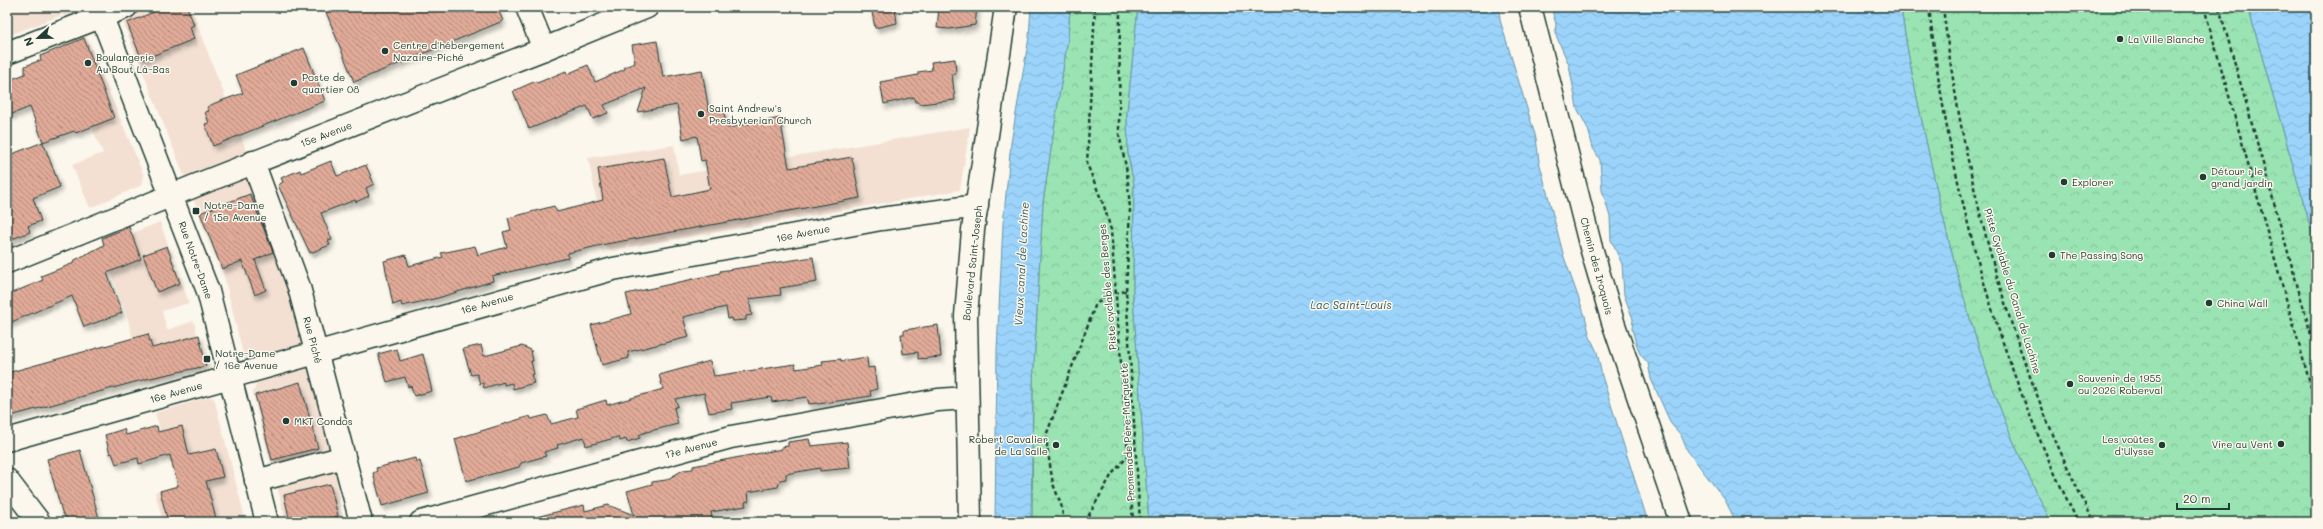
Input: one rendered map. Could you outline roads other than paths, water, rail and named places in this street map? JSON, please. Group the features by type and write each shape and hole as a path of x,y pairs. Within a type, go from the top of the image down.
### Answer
{"street":[{"path":"7,53 100,12 126,7"},
{"path":"527,7 544,49"},
{"name":"15e Avenue","path":"7,262 253,162 544,49 647,7"},
{"name":"Boulevard Saint-Joseph","path":"970,522 966,398 966,316 977,206 1006,7"},
{"name":"Chemin des Iroquois","path":"1530,7 1590,244 1612,322 1681,522"},
{"name":"Rue Notre-Dame","path":"100,12 208,291 267,522"},
{"name":"Rue Piché","path":"253,162 299,287 361,522"},
{"name":"16e Avenue","path":"7,440 613,269 881,219 977,206"},
{"name":"17e Avenue","path":"421,522 731,437 938,400 966,398"},
{"path":"256,481 344,457"},
{"path":"7,480 39,522"}],"water":[{"name":"Vieux canal de Lachine","path":"1031,7 1070,7 1068,37 1043,202 1033,383 1031,522 995,522 997,350 1003,224 1011,143 1029,37"},
{"name":"Lac Saint-Louis","path":"1138,7 1499,7 1500,20 1536,138 1539,161 1564,257 1585,316 1590,337 1597,352 1602,376 1648,522 1149,522 1133,297 1134,184 1128,154 1127,113"},
{"path":"1551,7 1901,7 1903,25 1928,150 1966,306 1985,367 2008,429 2051,522 1736,522 1725,500 1687,450 1681,435 1671,424 1651,379 1648,363 1640,354 1632,329 1633,319 1624,295 1622,264 1611,240 1610,217 1602,190 1600,160 1593,148 1588,129 1577,108 1569,65 1555,33 1556,24"},
{"path":"2248,7 2316,7 2316,246"}],"place":[{"name":"La Ville Blanche","path":"2120,39"},
{"name":"Centre d'hébergement Nazaire-Piché","path":"385,51"},
{"name":"Boulangerie Au Bout Là-Bas","path":"88,63"},
{"name":"Poste de quartier 08","path":"294,83"},
{"name":"Saint Andrew's Presbyterian Church","path":"701,114"},
{"name":"Détour : le grand jardin","path":"2203,177"},
{"name":"Explorer","path":"2064,182"},
{"name":"Notre-Dame / 15e Avenue","path":"196,211"},
{"name":"The Passing Song","path":"2052,255"},
{"name":"China Wall","path":"2209,303"},
{"name":"Notre-Dame / 16e Avenue","path":"207,359"},
{"name":"Souvenir de 1955 ou 2026 Roberval","path":"2070,384"},
{"name":"MKT Condos","path":"286,421"},
{"name":"Vire au Vent","path":"2281,444"},
{"name":"Robert Cavalier de La Salle","path":"1056,445"},
{"name":"Les voûtes d’Ulysse","path":"2162,445"}]}
